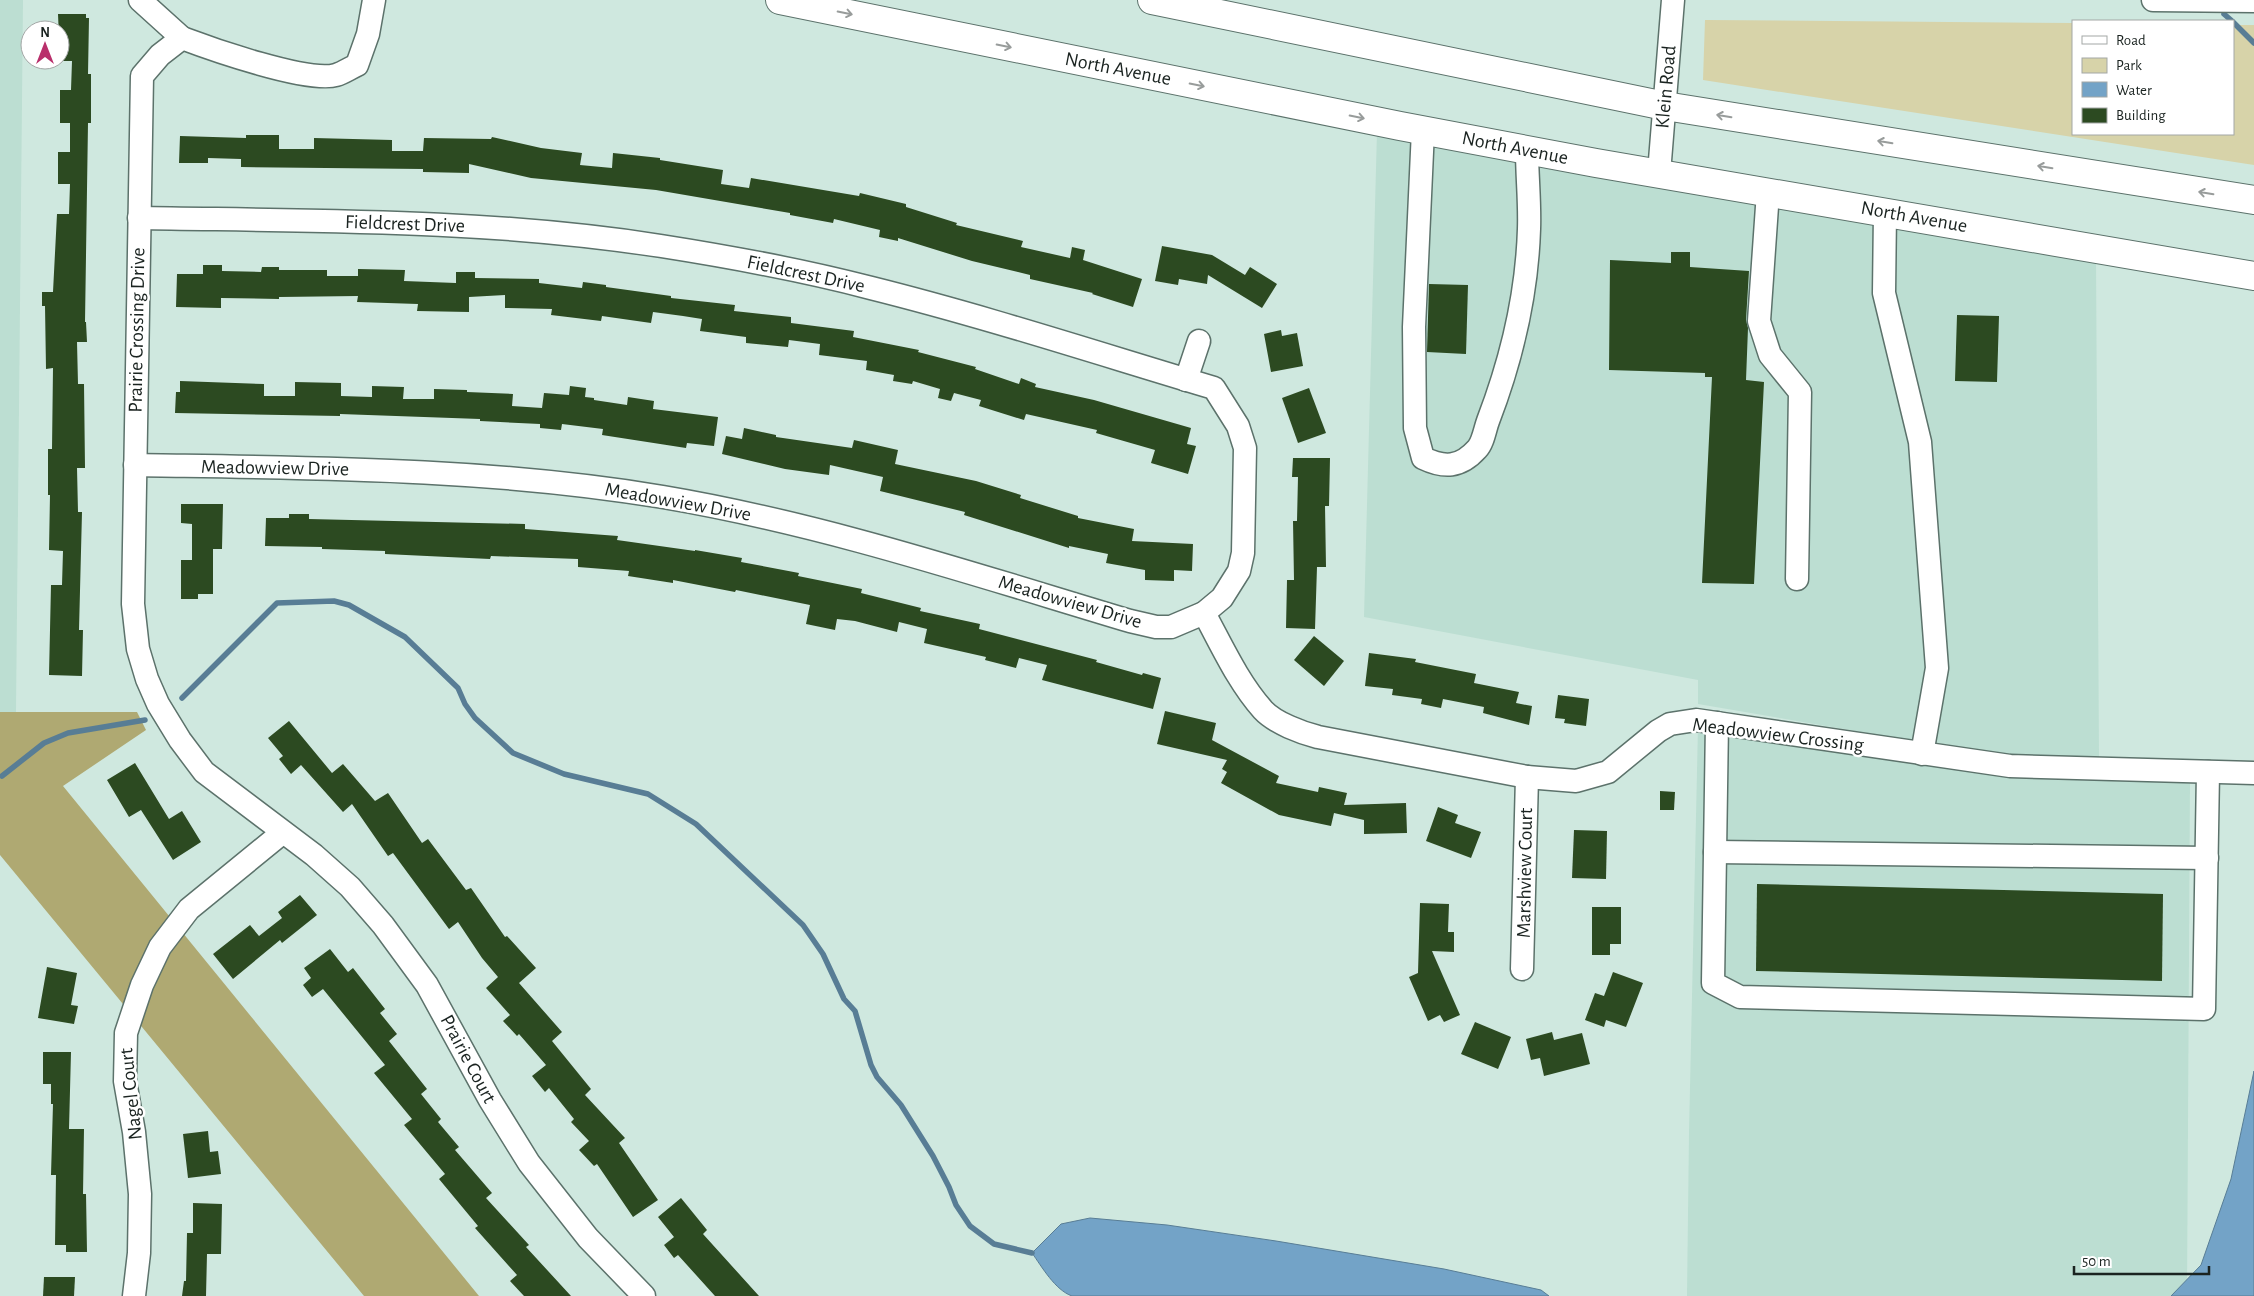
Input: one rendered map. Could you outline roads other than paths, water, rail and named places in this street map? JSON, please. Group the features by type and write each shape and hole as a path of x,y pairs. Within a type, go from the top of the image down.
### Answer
{"main road":[{"name":"North Avenue","path":"780,0 1527,150 2254,276"},
{"path":"1152,0 1664,106 2254,200"}],"street":[{"path":"140,0 182,38 224,54 311,76 335,76 356,65 368,34 374,0"},
{"name":"Klein Road","path":"1659,173 1673,0"},
{"path":"2154,0 2254,1"},
{"name":"Prairie Crossing Drive","path":"182,38 160,55 142,76 133,604 138,649 147,679 171,728 204,772 282,833"},
{"path":"1423,130 1414,327 1415,428 1423,458 1439,466 1449,465 1464,459 1478,448 1500,390 1521,305 1529,230 1527,150"},
{"path":"1768,192 1759,321 1770,355 1800,392 1797,579"},
{"path":"1885,212 1884,293 1920,442 1937,668 1922,754"},
{"name":"Fieldcrest Drive","path":"139,218 416,223 505,228 658,246 750,261 871,288 961,312 1214,388 1238,426 1245,448 1243,553 1239,571 1222,598 1204,613"},
{"path":"1186,380 1199,342"},
{"name":"Meadowview Drive","path":"135,465 382,470 476,474 579,485 724,508 834,534 1148,625 1171,627 1204,613"},
{"name":"Meadowview Crossing","path":"1204,613 1239,676 1264,711 1292,728 1318,737 1527,777 1576,781 1608,772 1658,731 1670,724 1696,720 2010,766 2254,773"},
{"path":"1717,723 1713,983 1740,997 2204,1009 2208,772"},
{"name":"Marshview Court","path":"1522,969 1527,777"},
{"name":"Nagel Court","path":"134,1296 139,1253 140,1194 134,1132 125,1081 126,1032 142,985 160,948 189,909 282,833"},
{"name":"Prairie Court","path":"282,833 303,846 350,887 389,932 427,985 490,1100 529,1163 588,1238 644,1296"},
{"path":"1715,852 2207,858"}],"water":[{"path":"2254,1071 2254,1296 2171,1296 2201,1265 2231,1179"},
{"path":"1090,1218 1167,1225 1444,1269 1541,1290 1549,1296 1072,1296 1060,1289 1032,1253 1061,1224"}],"waterway":[{"path":"2224,14 2231,20"},
{"path":"2234,23 2254,43"},
{"path":"182,698 277,603 334,601 349,605 405,637 458,688 465,704 475,718 513,753 564,774 648,794 696,824 803,925 823,954 844,999 855,1011 871,1065 877,1077 901,1105 933,1156 956,1205 970,1226 994,1244 1032,1253"},
{"path":"2,776 44,743 68,733 145,720"}]}
